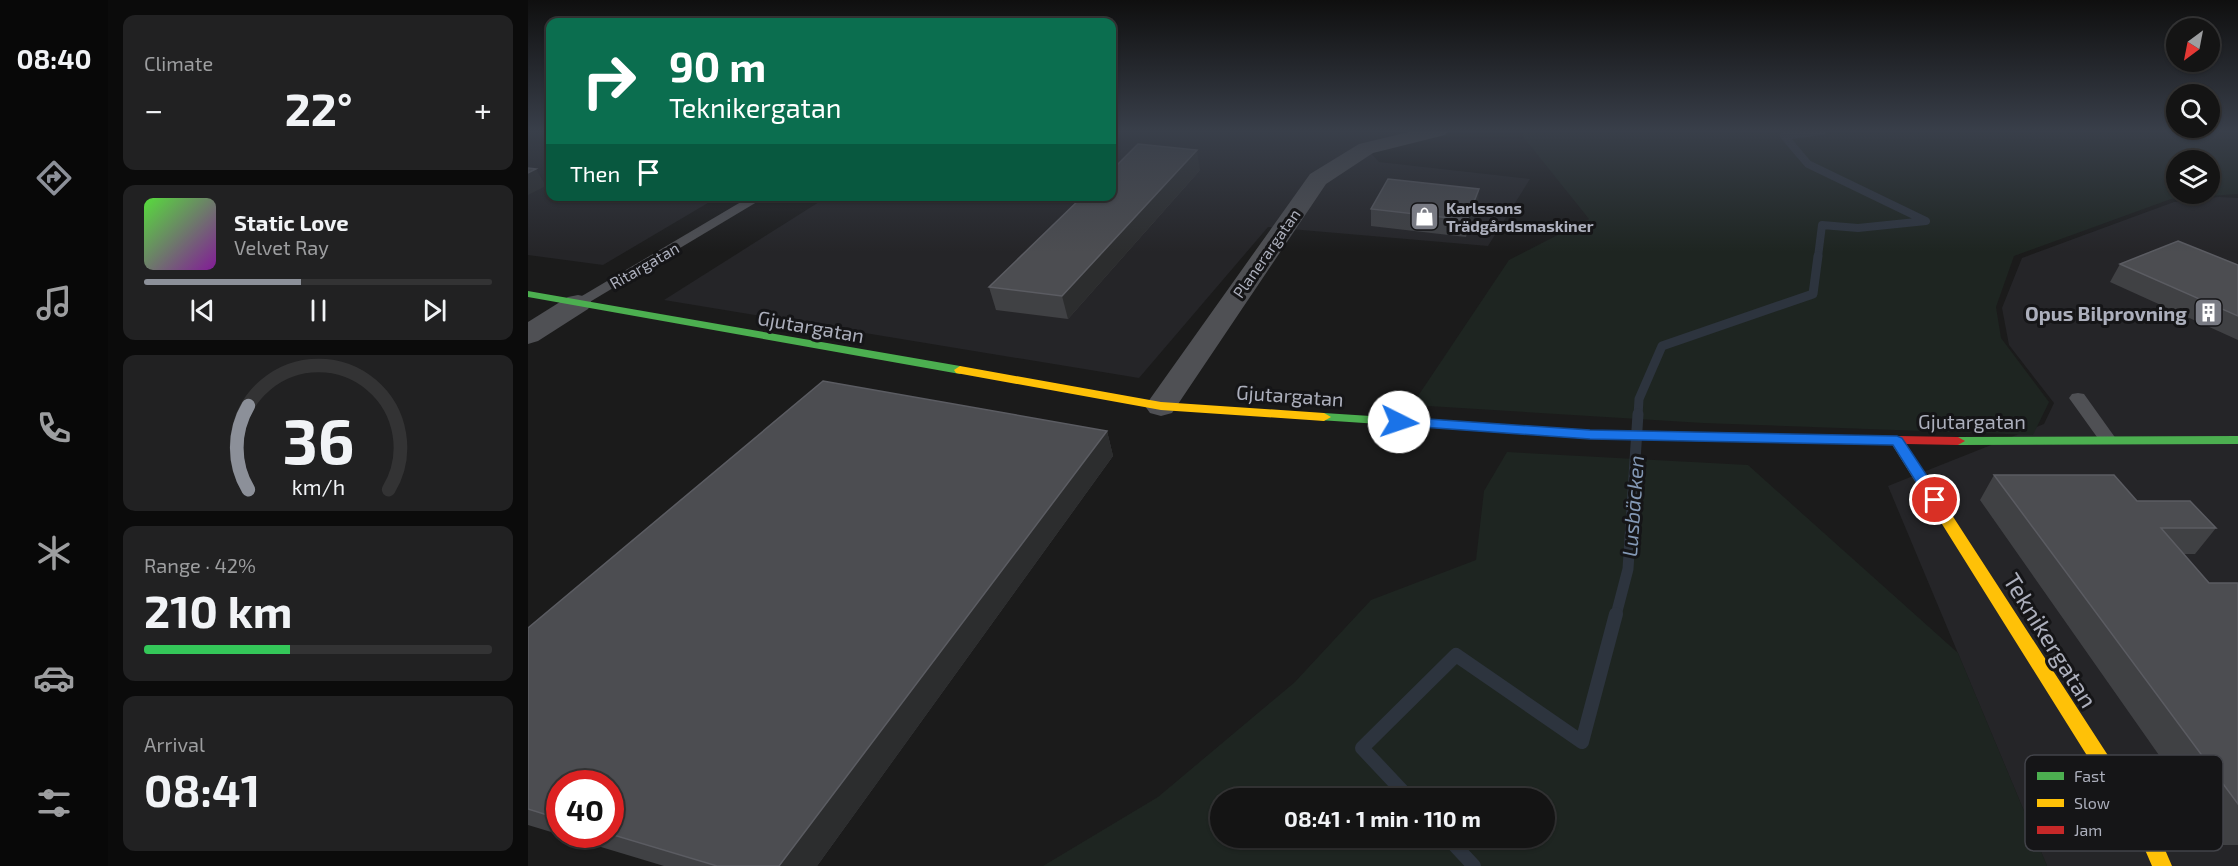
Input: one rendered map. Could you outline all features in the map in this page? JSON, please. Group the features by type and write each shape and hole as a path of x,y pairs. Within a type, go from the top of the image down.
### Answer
{"street":[{"name":"Planerargatan","path":"1161,405 1317,179 1329,171"},
{"name":"Gjutargatan","path":"528,294 1161,405 1590,434 1897,441 2238,440"},
{"name":"Ritargatan","path":"528,335 578,303"},
{"name":"Teknikergatan","path":"1897,441 2098,755"},
{"name":"Teknikergatan","path":"2156,851 2162,866"}],"lane":[{"name":"Ritargatan","path":"578,303 752,201"},
{"path":"2078,398 2108,440"}],"shaded area":[{"path":"528,171 546,171 546,201 711,201 603,265 528,255"},
{"path":"1116,171 1463,171 1530,179 1488,246 1268,227 1139,378 664,300 821,201 1116,201"},
{"path":"1551,171 2166,171 2166,201 2014,256 1996,307 2001,338 2049,402 2033,435 1703,423 1412,405 1509,260 1589,219"},
{"path":"2220,171 2238,171 2238,194 2220,195"},
{"path":"2220,197 2238,198 2238,866 2047,866 2041,851 2223,851 2223,755 2025,755 2025,813 1888,486 2044,424 2054,403 2009,345 2002,308 2022,258 2169,204 2220,204"},
{"path":"1507,452 1748,465 1958,653 2025,813 2025,851 2041,851 2047,866 1043,866 1158,797 1295,682 1371,600 1476,560 1484,491"}],"building":[{"path":"1116,171 1177,171 1062,296 989,287 1078,201 1116,201"},
{"path":"1388,179 1479,189 1467,220 1371,209"},
{"path":"2178,241 2238,265 2238,316 2120,264"},
{"path":"823,381 1107,431 779,866 717,866 624,838 624,770 546,770 546,815 528,809 528,628"},
{"path":"1994,475 2114,475 2137,501 2190,501 2216,528 2161,528 2209,583 2238,583 2238,804 2223,784 2223,755 2202,755"}],"waterway":[{"name":"Lusbäcken","path":"1818,257 1822,225 1858,228 1926,221 1823,171"},
{"name":"Lusbäcken","path":"1638,416 1639,399 1662,346 1813,294 1818,256"},
{"name":"Lusbäcken","path":"1616,615 1628,569 1638,414"},
{"name":"Lusbäcken","path":"1400,788 1362,748 1456,655 1582,742 1616,614"},
{"name":"Lusbäcken","path":"1457,848 1474,866"}],"traffic: fast":[{"path":"528,294 960,370"},
{"path":"1324,417 1590,434 1657,436"},
{"path":"1958,441 2238,440"}],"traffic: slow":[{"path":"960,370 1161,406 1324,417"},
{"path":"1897,441 2097,755"},
{"path":"2156,851 2162,866"}],"traffic: jam":[{"path":"1657,436 1958,441"}],"place":[{"name":"Karlssons Trädgårdsmaskiner","path":"1425,216"},
{"name":"Opus Bilprovning","path":"2208,313"}],"route":[{"path":"1399,422 1590,434 1897,441 1935,500"}]}
